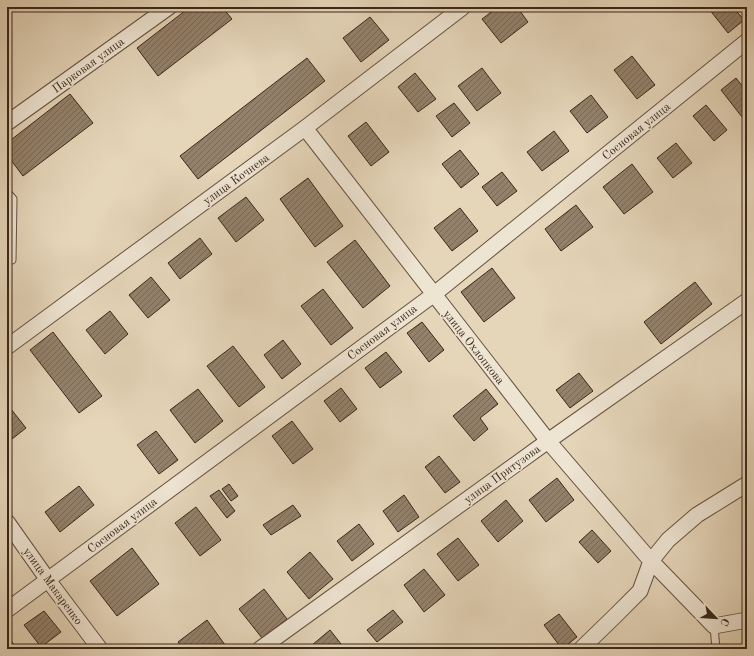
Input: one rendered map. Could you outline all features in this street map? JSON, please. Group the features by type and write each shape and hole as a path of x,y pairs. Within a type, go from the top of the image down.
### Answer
{"street":[{"name":"Парковая улица","path":"7,122 169,7"},
{"name":"улица Кочнева","path":"7,347 305,128 463,7"},
{"name":"Сосновая улица","path":"7,610 433,295 747,41"},
{"name":"улица Охлопкова","path":"305,128 433,295 548,441 651,561 714,626"},
{"name":"улица Притузова","path":"260,649 548,441 747,301"},
{"path":"581,649 640,591 651,561 668,540 697,515 747,484"},
{"name":"улица Макаренко","path":"7,522 100,649"},
{"path":"714,626 747,620"}],"lane":[{"path":"7,192 13,199 12,260"},
{"path":"714,626 716,649"}],"building":[{"path":"190,7 222,7 232,19 158,76 137,48"},
{"path":"498,7 517,7 528,22 501,43 482,19"},
{"path":"711,7 733,7 744,20 728,33 709,9"},
{"path":"370,17 389,40 361,62 343,38"},
{"path":"632,56 655,85 637,99 614,70"},
{"path":"307,58 325,81 198,179 180,156"},
{"path":"482,68 501,93 477,111 458,86"},
{"path":"415,73 436,99 418,112 398,87"},
{"path":"736,78 747,92 747,113 742,117 721,90"},
{"path":"70,94 93,123 23,176 7,155 7,143"},
{"path":"591,95 608,117 587,133 570,111"},
{"path":"454,103 470,123 452,137 436,116"},
{"path":"706,105 727,130 714,141 693,116"},
{"path":"366,122 389,152 371,166 348,136"},
{"path":"554,131 569,151 542,171 527,152"},
{"path":"676,143 692,163 673,178 657,158"},
{"path":"460,150 479,174 461,188 442,164"},
{"path":"632,164 653,192 624,214 603,187"},
{"path":"502,172 517,191 497,206 482,187"},
{"path":"308,178 343,226 315,247 280,199"},
{"path":"246,197 264,220 236,242 218,218"},
{"path":"576,205 593,227 561,251 545,229"},
{"path":"460,208 478,231 452,251 434,228"},
{"path":"200,238 212,254 180,279 168,263"},
{"path":"355,240 390,286 363,308 327,262"},
{"path":"492,268 515,298 484,322 461,292"},
{"path":"151,277 170,300 148,318 129,295"},
{"path":"695,282 712,304 661,344 644,322"},
{"path":"323,289 353,328 331,345 301,306"},
{"path":"110,311 128,334 105,354 86,330"},
{"path":"422,322 444,350 429,362 407,333"},
{"path":"53,332 102,396 79,413 30,350"},
{"path":"283,340 301,364 282,379 264,355"},
{"path":"233,346 265,387 239,407 207,366"},
{"path":"386,352 402,372 380,388 365,368"},
{"path":"579,373 593,391 570,408 556,390"},
{"path":"341,388 357,409 340,422 324,401"},
{"path":"198,389 223,421 195,443 170,410"},
{"path":"486,389 498,404 480,418 488,429 474,441 453,416"},
{"path":"7,404 26,428 7,443"},
{"path":"292,421 313,449 293,464 272,436"},
{"path":"156,431 178,460 159,474 137,445"},
{"path":"439,456 460,482 445,493 425,467"},
{"path":"557,478 574,500 546,522 529,500"},
{"path":"229,484 238,496 231,501 222,489"},
{"path":"79,486 94,505 60,532 45,512"},
{"path":"219,490 235,511 227,518 210,496"},
{"path":"404,495 419,517 398,532 383,511"},
{"path":"506,500 523,521 498,542 481,521"},
{"path":"293,505 301,516 271,535 263,525"},
{"path":"196,507 221,540 200,556 175,523"},
{"path":"359,524 374,544 352,561 337,541"},
{"path":"592,530 611,551 598,563 579,542"},
{"path":"458,538 479,565 458,581 437,554"},
{"path":"132,548 159,584 117,616 90,581"},
{"path":"310,552 333,579 309,599 287,572"},
{"path":"424,569 445,595 424,612 404,585"},
{"path":"264,589 287,619 262,638 239,609"},
{"path":"393,610 403,622 377,642 367,630"},
{"path":"44,611 61,632 41,647 24,625"},
{"path":"559,614 577,637 562,649 544,625"},
{"path":"207,620 228,649 183,649 178,642"},
{"path":"330,630 345,649 315,649 312,645"},
{"path":"7,635 17,649 7,649"}]}
